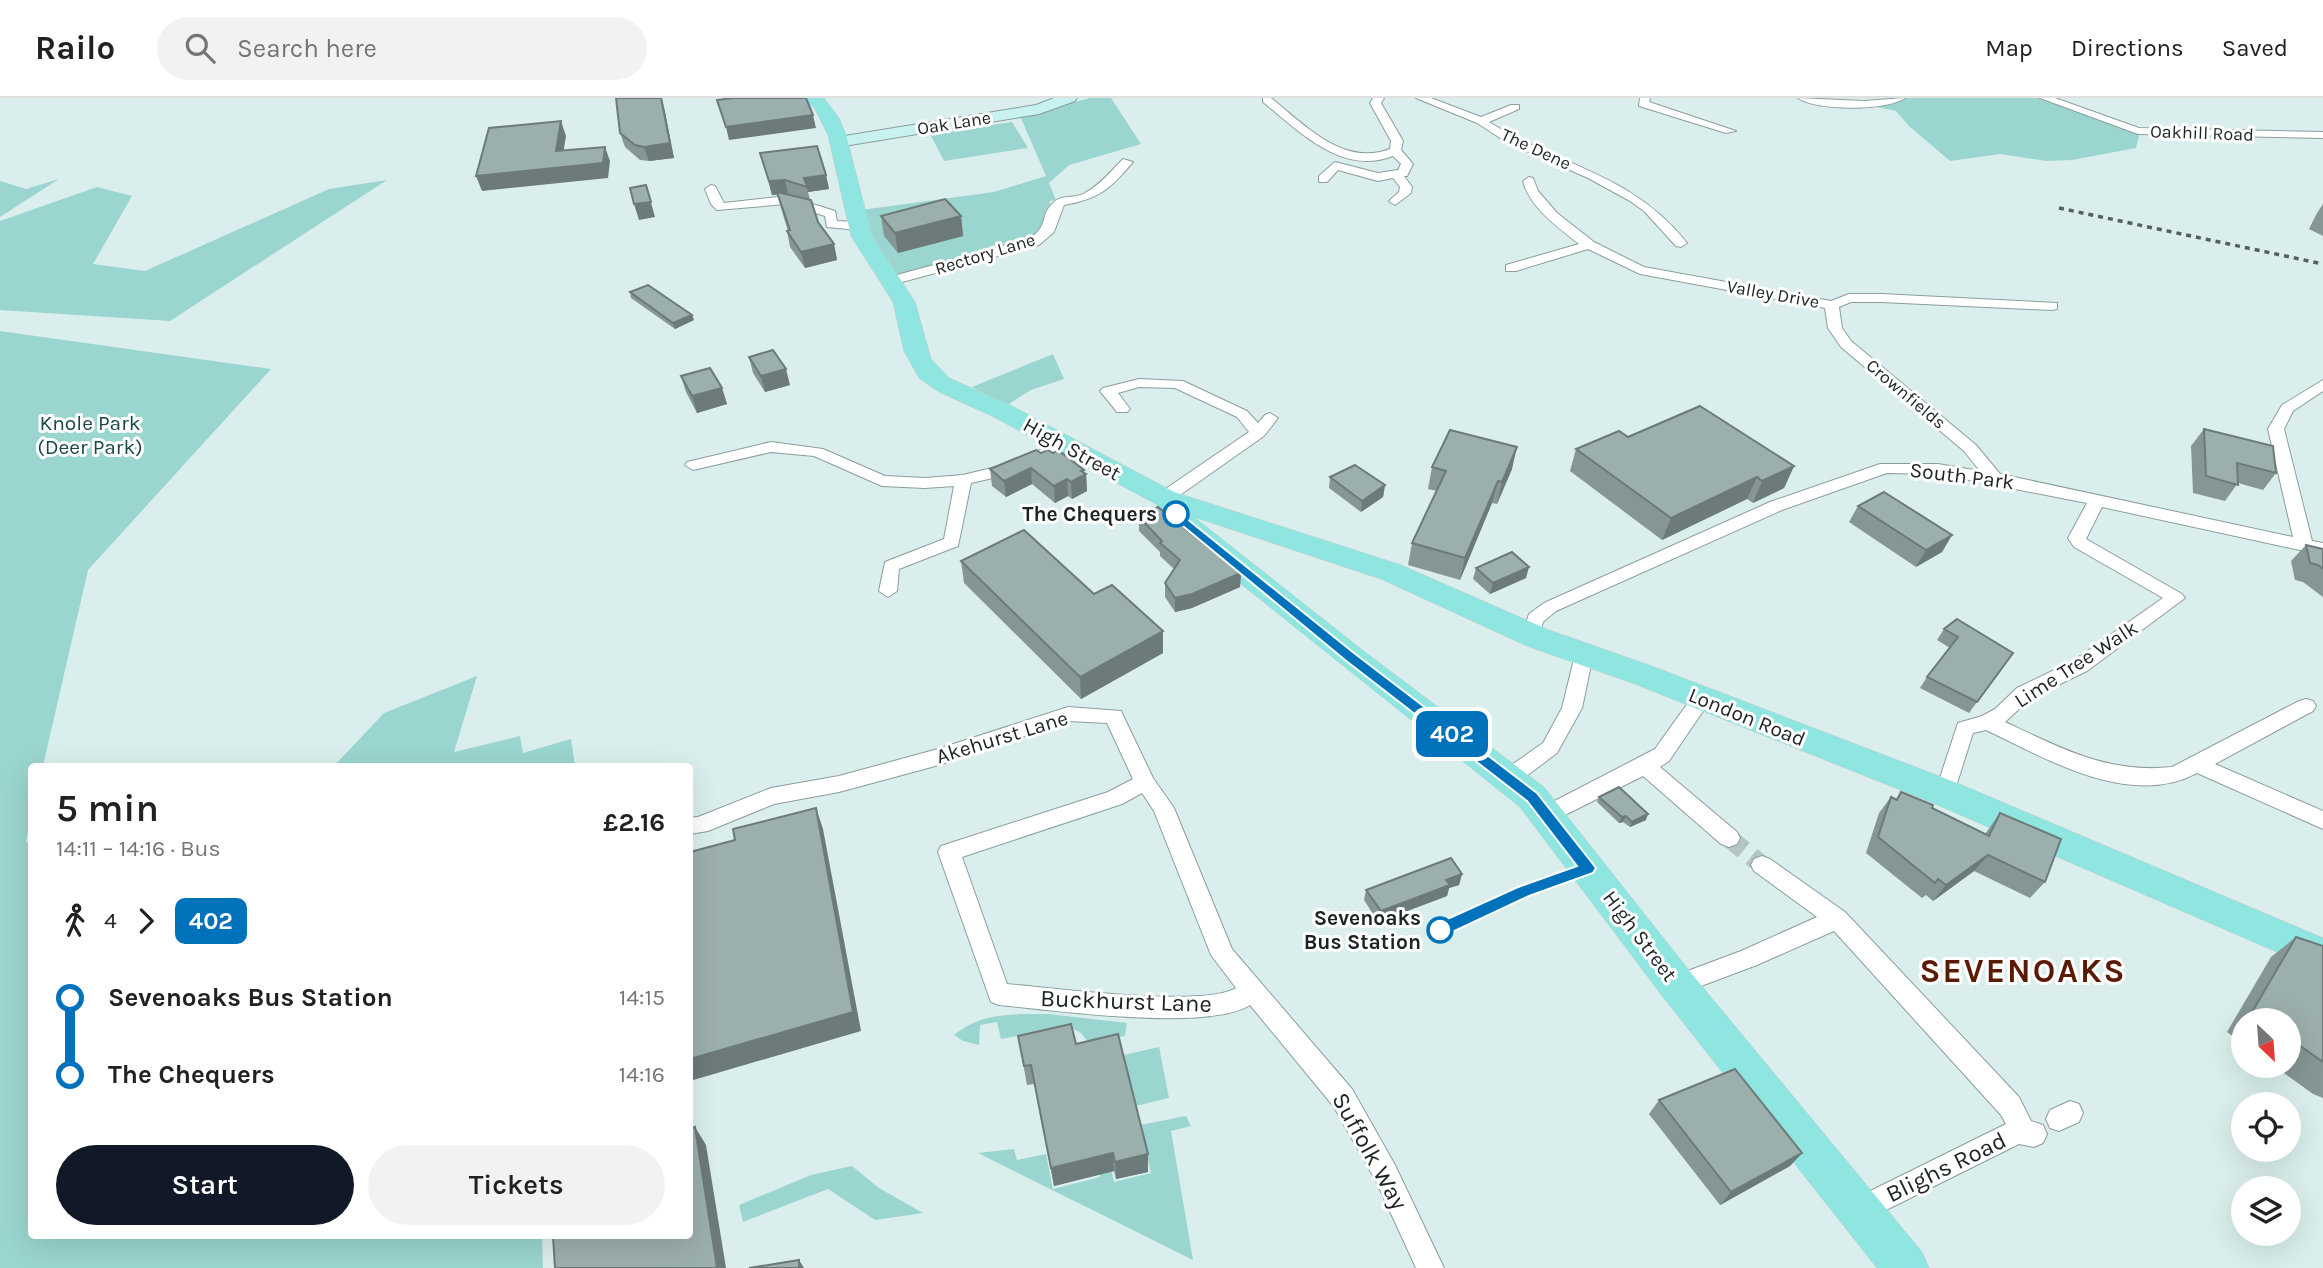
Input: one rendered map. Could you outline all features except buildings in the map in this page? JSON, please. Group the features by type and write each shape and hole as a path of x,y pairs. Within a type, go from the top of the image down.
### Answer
{"main road":[{"name":"High Street","path":"813,98 824,106 846,163 858,226 864,242 904,301 918,357 929,375 1067,443 1134,485 1164,498 1178,517 1211,527 1350,657 1510,778 1548,814 1677,985 1906,1268"},
{"name":"London Road","path":"1211,527 1391,572 1531,634 1945,793 2323,954"}],"street":[{"name":"Oak Lane","path":"838,142 1039,109 1069,98"},
{"path":"1379,98 1375,103 1397,141 1395,151"},
{"name":"The Dene","path":"1421,98 1481,121 1503,137 1592,175 1648,208 1681,243"},
{"path":"1645,98 1643,104 1730,131"},
{"path":"1803,98 1832,103 1889,102 1900,98"},
{"name":"Oakhill Road","path":"2045,98 2138,131 2323,135"},
{"path":"1290,103 1271,104 1340,154 1357,159 1377,158 1395,151"},
{"path":"1481,121 1514,111"},
{"path":"1324,179 1335,166 1372,176 1397,176 1407,170 1407,164 1395,151"},
{"name":"Rectory Lane","path":"891,281 1034,242 1048,232 1052,209 1062,201 1092,195 1127,162"},
{"path":"1395,201 1405,193 1406,187 1397,176"},
{"name":"Valley Drive","path":"1529,181 1532,192 1553,216 1589,245 1640,270 1832,305 1849,298 1881,298 2052,306"},
{"path":"711,189 721,207 787,200 831,214 831,224 858,226"},
{"path":"1512,268 1589,245"},
{"name":"Crownfields","path":"1832,305 1835,328 1846,344 1970,448 1994,478"},
{"path":"1122,409 1108,390 1139,383 1171,382 1242,414 1258,433"},
{"path":"2304,545 2276,429 2287,408 2323,384"},
{"path":"1164,498 1258,433 1270,418"},
{"path":"693,465 771,447 817,452 883,481 925,483 963,480 1013,468 1067,443"},
{"name":"South Park","path":"1531,634 1535,619 1550,607 1776,506 1836,483 1886,468 1938,469 1994,478 2323,549"},
{"path":"888,591 891,566 953,542 963,480"},
{"name":"Lime Tree Walk","path":"1945,793 1965,728 1989,722 2024,693 2080,666 2176,598 2080,543 2077,538 2098,499"},
{"path":"1510,778 1550,748 1572,708 1584,654"},
{"path":"1548,814 1662,755 1702,698"},
{"path":"1989,722 2075,764 2148,778 2176,775 2306,706"},
{"name":"Akehurst Lane","path":"693,826 771,796 839,784 914,764 1068,714 1114,716 1145,782 1167,818 1217,944 1270,1012"},
{"path":"2196,764 2323,820"},
{"path":"1645,766 1729,838"},
{"name":"Buckhurst Lane","path":"1145,782 1115,798 949,852 999,994 1129,1006 1210,1006 1230,1002 1251,991"},
{"path":"1762,865 1837,919"},
{"path":"1677,985 1749,958 1837,919"},
{"name":"Blighs Road","path":"1837,919 2010,1107 2026,1132 1859,1210"},
{"name":"Suffolk Way","path":"1270,1012 1329,1079 1353,1114 1395,1193 1430,1268"}],"green space":[{"path":"1090,98 1111,98 1141,144 1069,165 1049,183 1056,200 1050,201 1045,232 1032,241 897,277 868,239 861,210 994,192 1046,176 1020,116"},
{"path":"1900,98 2044,98 2136,131 2139,136 2136,148 2072,160 2046,161 2000,154 1950,161 1909,126 1896,111 1866,105 1889,103"},
{"path":"1012,122 1028,148 944,161 930,134"},
{"path":"59,179 0,217 0,181 26,189"},
{"path":"387,180 170,321 0,310 0,221 97,187 132,196 93,264 145,271 329,189"},
{"name":"Knole Park (Deer Park)","path":"0,331 271,369 88,570 44,763 28,763 28,1239 542,1239 543,1268 0,1268"},
{"path":"1053,354 1064,379 1031,390 1006,406 972,387"},
{"path":"477,676 454,752 520,736 523,753 571,739 575,763 337,763 384,713"},
{"path":"1048,1014 1127,1023 1125,1036 1089,1043 1081,1033 1068,1026 1001,1039 997,1022 980,1025 979,1045 963,1041 954,1035 987,1018"},
{"path":"1159,1047 1169,1098 1136,1106 1124,1055"},
{"path":"1186,1116 1191,1126 1171,1131 1193,1260 978,1153 1014,1149 1017,1160 1046,1154 1053,1189 1100,1177 1094,1148 1106,1146 1114,1182 1151,1173 1140,1125"},
{"path":"852,1166 879,1188 923,1213 875,1220 828,1189 743,1222 739,1205 811,1175"}],"tunnel":[{"path":"1729,838 1762,865"}],"railway":[{"path":"2059,208 2323,264"}],"bus line":[{"name":"402","path":"1176,514 1201,538 1350,657 1510,778 1548,814 1588,868 1524,892 1440,930"}],"place":[{"name":"The Chequers","path":"1176,514"},
{"name":"Sevenoaks Bus Station","path":"1440,930"}],"district":[{"name":"SEVENOAKS","path":"2023,971"}]}
